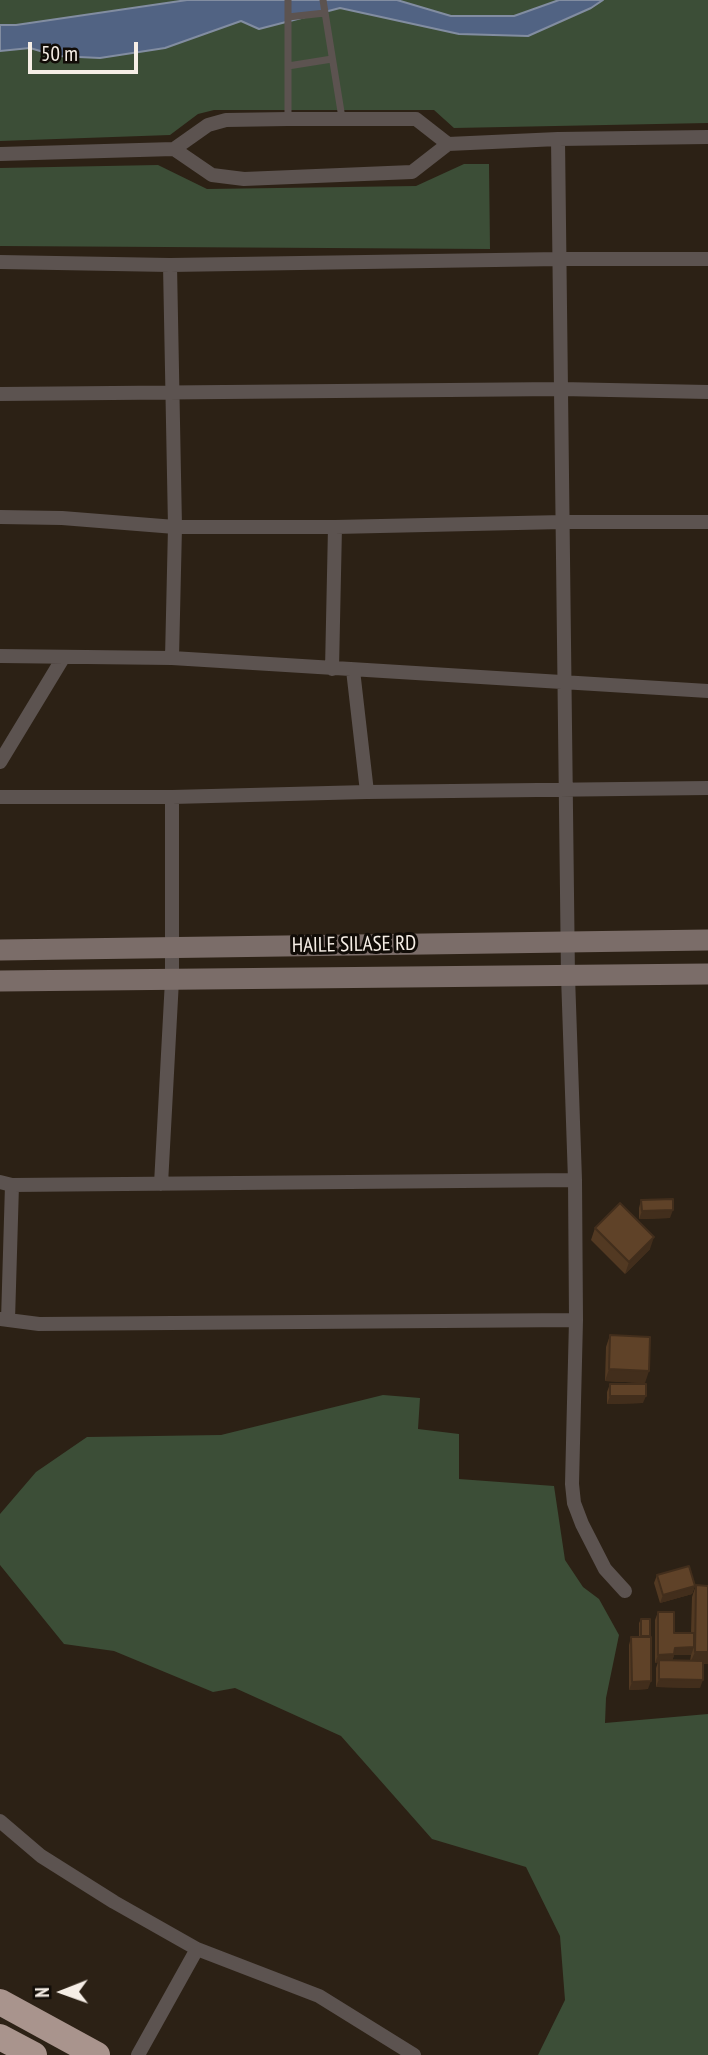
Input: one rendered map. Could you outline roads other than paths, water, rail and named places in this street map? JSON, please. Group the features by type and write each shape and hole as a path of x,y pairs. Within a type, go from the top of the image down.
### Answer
{"highway":[{"path":"0,2003 97,2055"},
{"path":"0,2037 34,2055"}],"main road":[{"name":"HAILE SILASE RD","path":"7,950 708,940"},
{"path":"7,950 7,981"},
{"name":"HAILE SILASE RD","path":"7,981 708,974"}],"street":[{"path":"0,154 174,149 208,125 288,112 341,111 416,119 448,145"},
{"path":"174,149 212,175 244,179 412,172 448,145 558,139 708,137"},
{"path":"558,139 568,976 575,1180 576,1320 572,1475 574,1503 582,1524 605,1569 625,1591"},
{"path":"0,262 170,265 708,259"},
{"path":"170,265 175,527 172,658"},
{"path":"0,394 561,389 708,392"},
{"path":"0,517 62,518 175,527 708,522"},
{"path":"332,668 335,527"},
{"path":"0,656 172,658 708,691"},
{"path":"0,762 63,657"},
{"path":"353,670 366,792"},
{"path":"0,797 172,797 708,788"},
{"path":"161,1184 173,948 172,797"},
{"path":"575,1180 6,1184 4,1320 53,1324 576,1320"},
{"path":"0,1821 41,1856 114,1902 197,1948 319,1996 414,2055"},
{"path":"138,2055 197,1948"}],"lane":[{"path":"288,0 288,112"},
{"path":"323,0 341,111"},
{"path":"288,17 325,13"},
{"path":"288,66 332,59"}],"water":[{"path":"187,0 397,0 451,16 514,16 559,0 603,0 528,36 459,34 340,8 259,29 241,21 165,48 100,58 57,56 30,48 0,51 0,25 16,25"}]}
